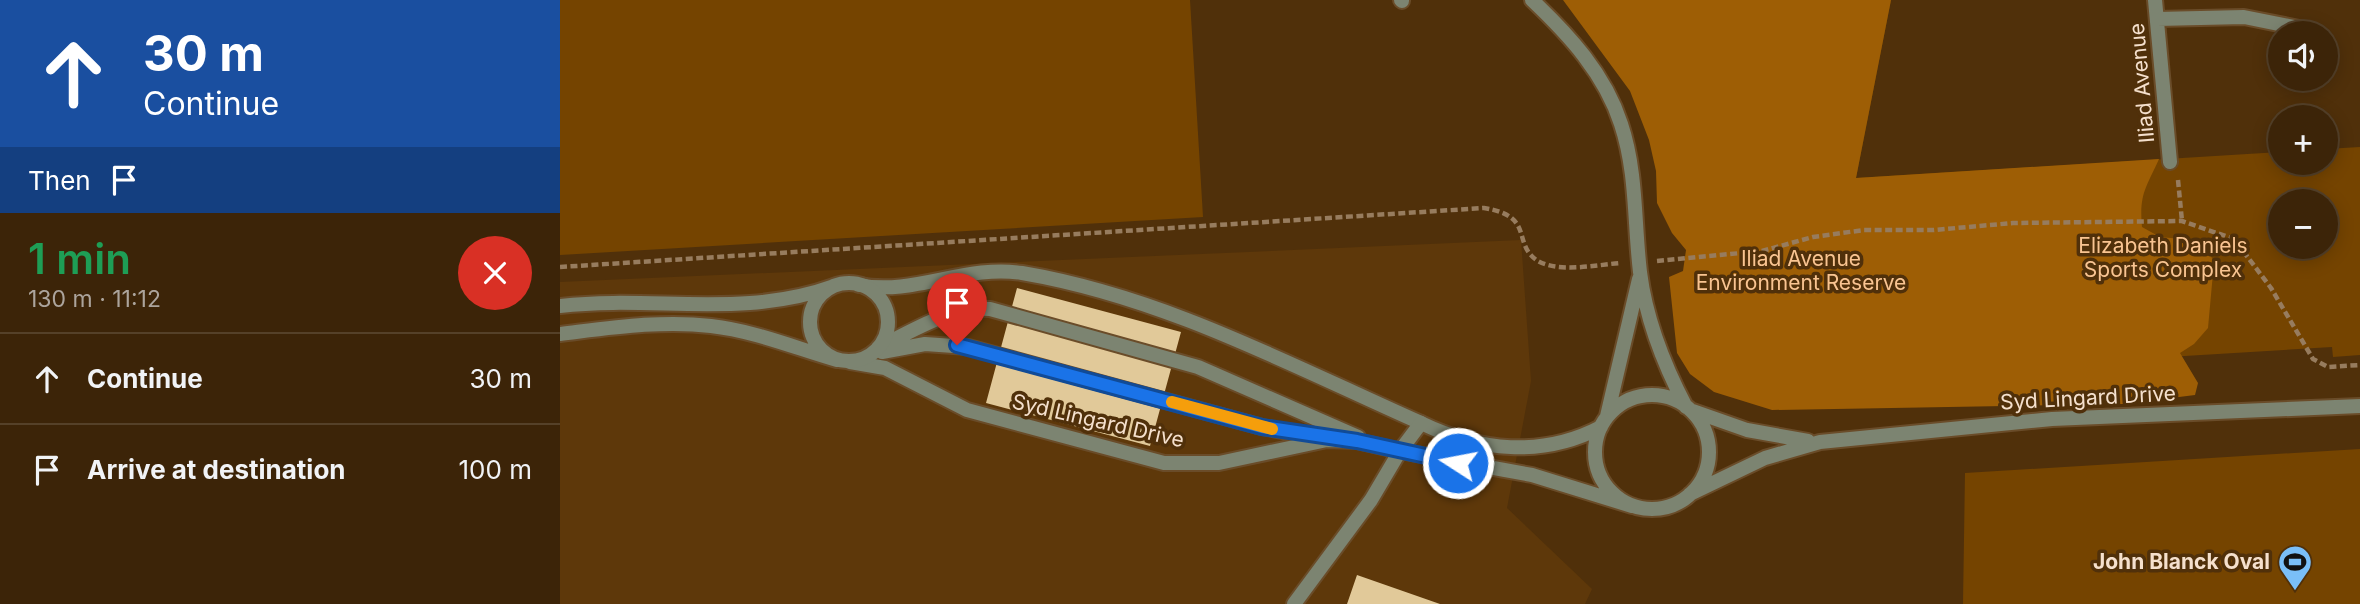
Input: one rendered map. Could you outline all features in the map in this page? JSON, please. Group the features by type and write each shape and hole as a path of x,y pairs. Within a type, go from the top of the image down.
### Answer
{"street":[{"path":"1532,0 1584,55 1599,77 1621,123 1634,187 1640,274 1660,355 1689,409 1704,428 1709,448 1703,478 1690,494 1663,508 1632,506 1614,495 1598,469 1596,448 1640,274"},
{"name":"Iliad Avenue","path":"2155,0 2170,162"},
{"path":"2157,19 2244,16 2268,21"},
{"path":"560,306 620,303 756,305 791,300 834,286 859,285 894,289 948,276 998,271 1045,278 1201,323 1420,423 1469,442 1508,448 1560,443 1604,423 1622,404 1642,396 1664,396 1689,409"},
{"path":"859,285 876,294 886,311 887,330 874,352"},
{"path":"834,286 815,302 810,327 820,350 843,361 874,352 925,344 957,345 1262,427 1340,440"},
{"path":"874,352 947,316 970,310 990,309 1198,367 1382,447"},
{"name":"Syd Lingard Drive","path":"560,334 649,325 710,326 768,338 843,361 885,368 974,412 1164,463 1219,463 1293,445 1340,440 1532,475 1632,506"},
{"name":"Syd Lingard Drive","path":"1690,494 1765,458 1820,442 2052,419 2360,406"},
{"name":"Syd Lingard Drive","path":"1689,409 1747,430 1820,442"},
{"path":"1294,604 1371,500 1420,423"}],"path":[{"path":"2170,162 2175,164 2177,172 2182,221"},
{"path":"560,267 1484,208 1511,216 1519,224 1527,250 1540,262 1568,266 1622,263"},
{"path":"1657,261 1762,251 1813,237 1864,230 1934,230 2080,221 2182,221 2234,239 2264,277 2313,359 2328,367 2360,365"}],"shaded area":[{"path":"1521,240 1531,381 1507,508 1592,589 1585,604 560,604 560,282"}],"green space":[{"path":"560,0 1190,0 1203,217 560,255"},
{"name":"Iliad Avenue Environment Reserve","path":"1563,0 1891,0 1856,178 2159,159 2143,199 2142,227 2160,237 2203,241 2214,262 2208,328 2194,344 2180,353 2198,383 2195,395 2123,404 1772,410 1714,392 1690,374 1677,353 1669,277 1683,271 1686,250 1672,233 1657,203 1656,171 1649,140 1630,91"},
{"name":"Elizabeth Daniels Sports Complex","path":"1891,0 1856,178 2268,153 2268,175 2338,175 2338,148 2360,147 2360,355 2333,357 2332,347 1739,383"},
{"path":"2360,449 2360,604 1963,604 1965,473"}],"building":[{"path":"1017,288 1181,332 1150,446 986,403"},
{"path":"1357,575 1440,604 1347,604"}],"slow traffic":[{"path":"1172,402 1272,429"}],"place":[{"name":"John Blanck Oval","path":"2295,592"}],"route":[{"path":"957,345 999,354 1262,427 1326,439 1357,441 1458,463"}]}
